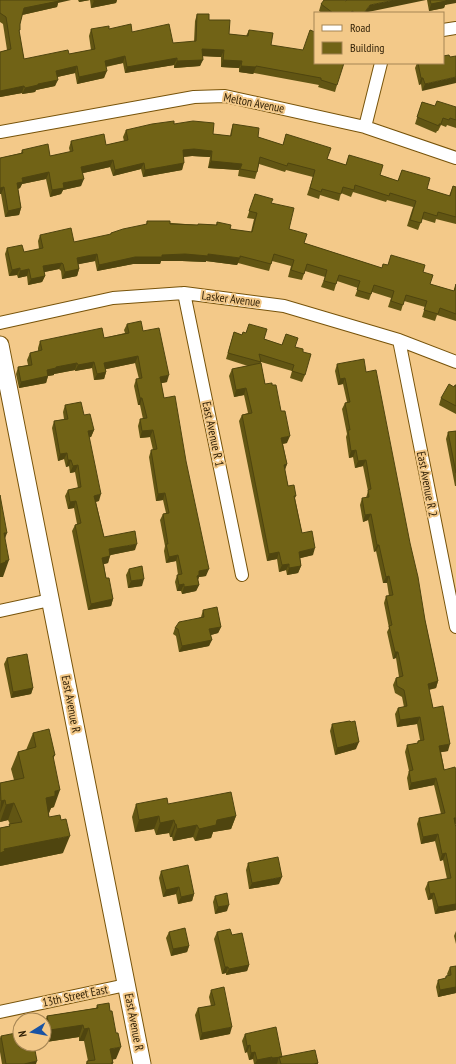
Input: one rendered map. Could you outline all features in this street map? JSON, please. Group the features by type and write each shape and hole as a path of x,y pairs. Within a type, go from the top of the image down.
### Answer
{"main road":[{"name":"East Avenue R","path":"0,345 142,1064"}],"street":[{"path":"444,30 456,28"},
{"path":"365,127 381,64"},
{"name":"Melton Avenue","path":"0,132 194,97 225,96 365,127 456,158"},
{"name":"Lasker Avenue","path":"0,323 114,298 184,293 284,306 398,340 456,362"},
{"name":"East Avenue R 1","path":"184,293 242,575"},
{"name":"East Avenue R 2","path":"398,340 456,627"},
{"path":"0,611 50,600"},
{"name":"13th Street East","path":"0,1012 126,985"}],"building":[{"path":"0,0 59,0 24,8 19,30 24,59 68,50 69,54 95,49 91,29 109,26 109,29 131,24 132,32 169,24 173,43 196,41 197,14 209,14 209,20 230,20 229,34 248,36 249,30 273,33 271,45 303,50 310,30 314,32 314,64 344,64 337,85 321,80 321,78 256,66 241,66 242,61 223,60 224,50 202,49 203,60 177,61 177,58 127,67 125,56 105,61 107,71 79,77 77,66 56,71 58,80 25,88 24,86 0,91 0,52 11,49 6,17 0,13"},
{"path":"324,0 395,0 370,5 365,12 332,12 321,4"},
{"path":"430,0 446,0 446,1 431,4"},
{"path":"444,56 456,56 456,77 425,84 423,78 421,78 418,64 444,64"},
{"path":"437,101 456,107 456,120 443,118 439,126 417,117 422,102 435,106"},
{"path":"174,121 174,124 193,121 214,123 213,134 231,136 233,124 259,128 258,137 283,145 286,134 331,148 327,159 346,165 349,155 383,165 380,175 398,181 402,170 430,178 427,189 450,196 453,186 456,187 456,217 438,212 437,216 424,212 421,223 410,220 416,201 390,193 389,196 355,185 354,190 343,187 341,194 322,189 321,192 310,188 315,170 288,163 287,166 260,157 257,172 240,169 242,164 211,161 212,151 194,149 183,150 184,163 145,170 144,163 115,170 113,160 81,167 84,179 63,183 64,188 52,190 49,172 22,178 23,182 17,183 21,208 8,211 4,187 0,188 0,158 23,153 22,150 48,144 50,156 73,151 71,141 104,134 106,145 128,140 126,130"},
{"path":"255,194 273,199 271,203 294,208 289,229 307,234 304,243 382,268 383,264 388,265 391,255 425,265 423,272 433,275 430,284 454,291 456,284 456,314 440,308 438,314 424,310 427,301 406,295 403,305 391,301 394,291 374,285 371,294 357,290 360,281 339,275 336,284 324,281 327,270 307,264 304,274 291,270 294,260 274,254 271,264 240,256 240,258 208,254 208,256 185,254 162,255 162,257 135,257 99,265 97,254 77,258 79,269 65,272 62,263 43,266 45,276 31,279 29,269 20,271 20,268 12,270 7,248 22,245 24,252 43,248 40,235 71,228 74,242 147,224 147,221 170,221 170,224 198,225 217,225 217,222 231,225 230,229 252,232 257,213 249,211"},
{"path":"141,321 143,331 159,328 169,375 160,377 164,398 175,396 186,461 209,569 199,571 199,575 197,576 199,585 184,587 184,584 179,585 177,575 182,574 178,555 169,557 163,514 169,513 165,493 158,494 151,450 157,449 153,430 142,431 140,419 147,418 142,398 140,398 136,379 142,378 138,356 104,363 106,372 97,374 94,362 78,365 77,363 47,370 48,376 21,382 18,367 32,365 30,353 42,350 40,341 102,328 104,338 129,333 127,324"},
{"path":"249,324 267,329 264,339 282,345 286,334 298,338 295,347 303,349 303,352 311,354 305,375 292,371 294,365 259,354 261,362 228,353 234,332 242,335 243,332 246,333"},
{"path":"364,359 366,372 376,370 418,577 425,620 438,681 428,684 433,708 443,706 450,744 439,746 444,770 455,767 456,771 456,818 454,818 456,828 456,904 438,907 434,893 430,894 428,882 451,878 446,853 442,854 438,834 423,837 419,818 445,813 436,778 411,783 409,771 413,770 407,745 424,740 420,717 400,720 398,708 407,706 404,690 397,686 396,678 403,676 398,652 395,652 389,626 392,625 386,596 393,595 389,576 386,577 379,545 377,545 371,514 365,515 362,498 369,497 368,490 371,489 366,460 358,461 356,450 351,451 348,430 350,430 345,403 350,402 345,378 340,379 337,364"},
{"path":"261,363 265,384 272,383 272,385 276,385 281,411 285,411 290,436 281,438 287,464 284,465 288,486 294,485 296,496 294,496 302,533 312,531 315,548 299,552 301,566 289,568 289,564 282,565 279,552 269,554 242,415 252,413 246,388 236,390 232,369"},
{"path":"449,384 454,387 456,385 456,406 441,398"},
{"path":"81,402 84,415 90,414 94,430 88,431 101,494 94,496 104,537 135,531 137,544 109,549 110,556 102,558 106,578 109,578 113,599 91,604 75,525 81,523 76,501 70,502 68,490 81,487 78,465 73,466 71,460 68,460 67,453 60,454 54,421 68,419 65,405"},
{"path":"456,431 456,473 448,432"},
{"path":"0,495 7,533 4,533 9,560 0,564"},
{"path":"142,566 144,579 131,581 129,569"},
{"path":"217,607 221,627 209,629 212,640 182,646 178,629 175,628 179,622 204,617 203,610"},
{"path":"27,654 33,688 13,692 7,658"},
{"path":"355,721 359,742 337,748 332,724"},
{"path":"49,729 55,755 53,756 60,790 55,791 55,796 46,798 49,817 60,815 61,820 66,819 70,836 4,849 5,851 0,853 0,828 10,826 9,824 22,822 14,803 6,805 5,800 1,801 0,783 24,778 18,752 36,747 33,733"},
{"path":"231,792 236,816 217,820 216,825 199,829 197,825 177,829 174,820 160,823 159,816 139,820 136,804 167,798 168,804"},
{"path":"278,857 282,877 252,883 248,863"},
{"path":"188,865 194,894 181,897 179,887 166,890 161,871"},
{"path":"227,893 229,905 218,907 215,896"},
{"path":"185,928 189,946 173,949 169,932"},
{"path":"230,929 232,935 242,933 249,965 229,969 228,967 225,967 217,932"},
{"path":"456,966 456,987 440,990 438,980 451,975 450,967"},
{"path":"224,987 232,1027 202,1033 198,1008 215,1005 211,990"},
{"path":"109,1003 116,1033 118,1033 121,1047 110,1049 112,1064 87,1064 87,1061 95,1060 89,1028 84,1029 83,1025 52,1030 52,1015 98,1008 97,1005"},
{"path":"276,1027 282,1057 257,1060 255,1052 251,1053 250,1045 247,1046 245,1034"},
{"path":"12,1034 12,1052 35,1052 37,1061 24,1064 6,1064 1,1036"},
{"path":"315,1050 318,1063 281,1064 279,1057"}]}
